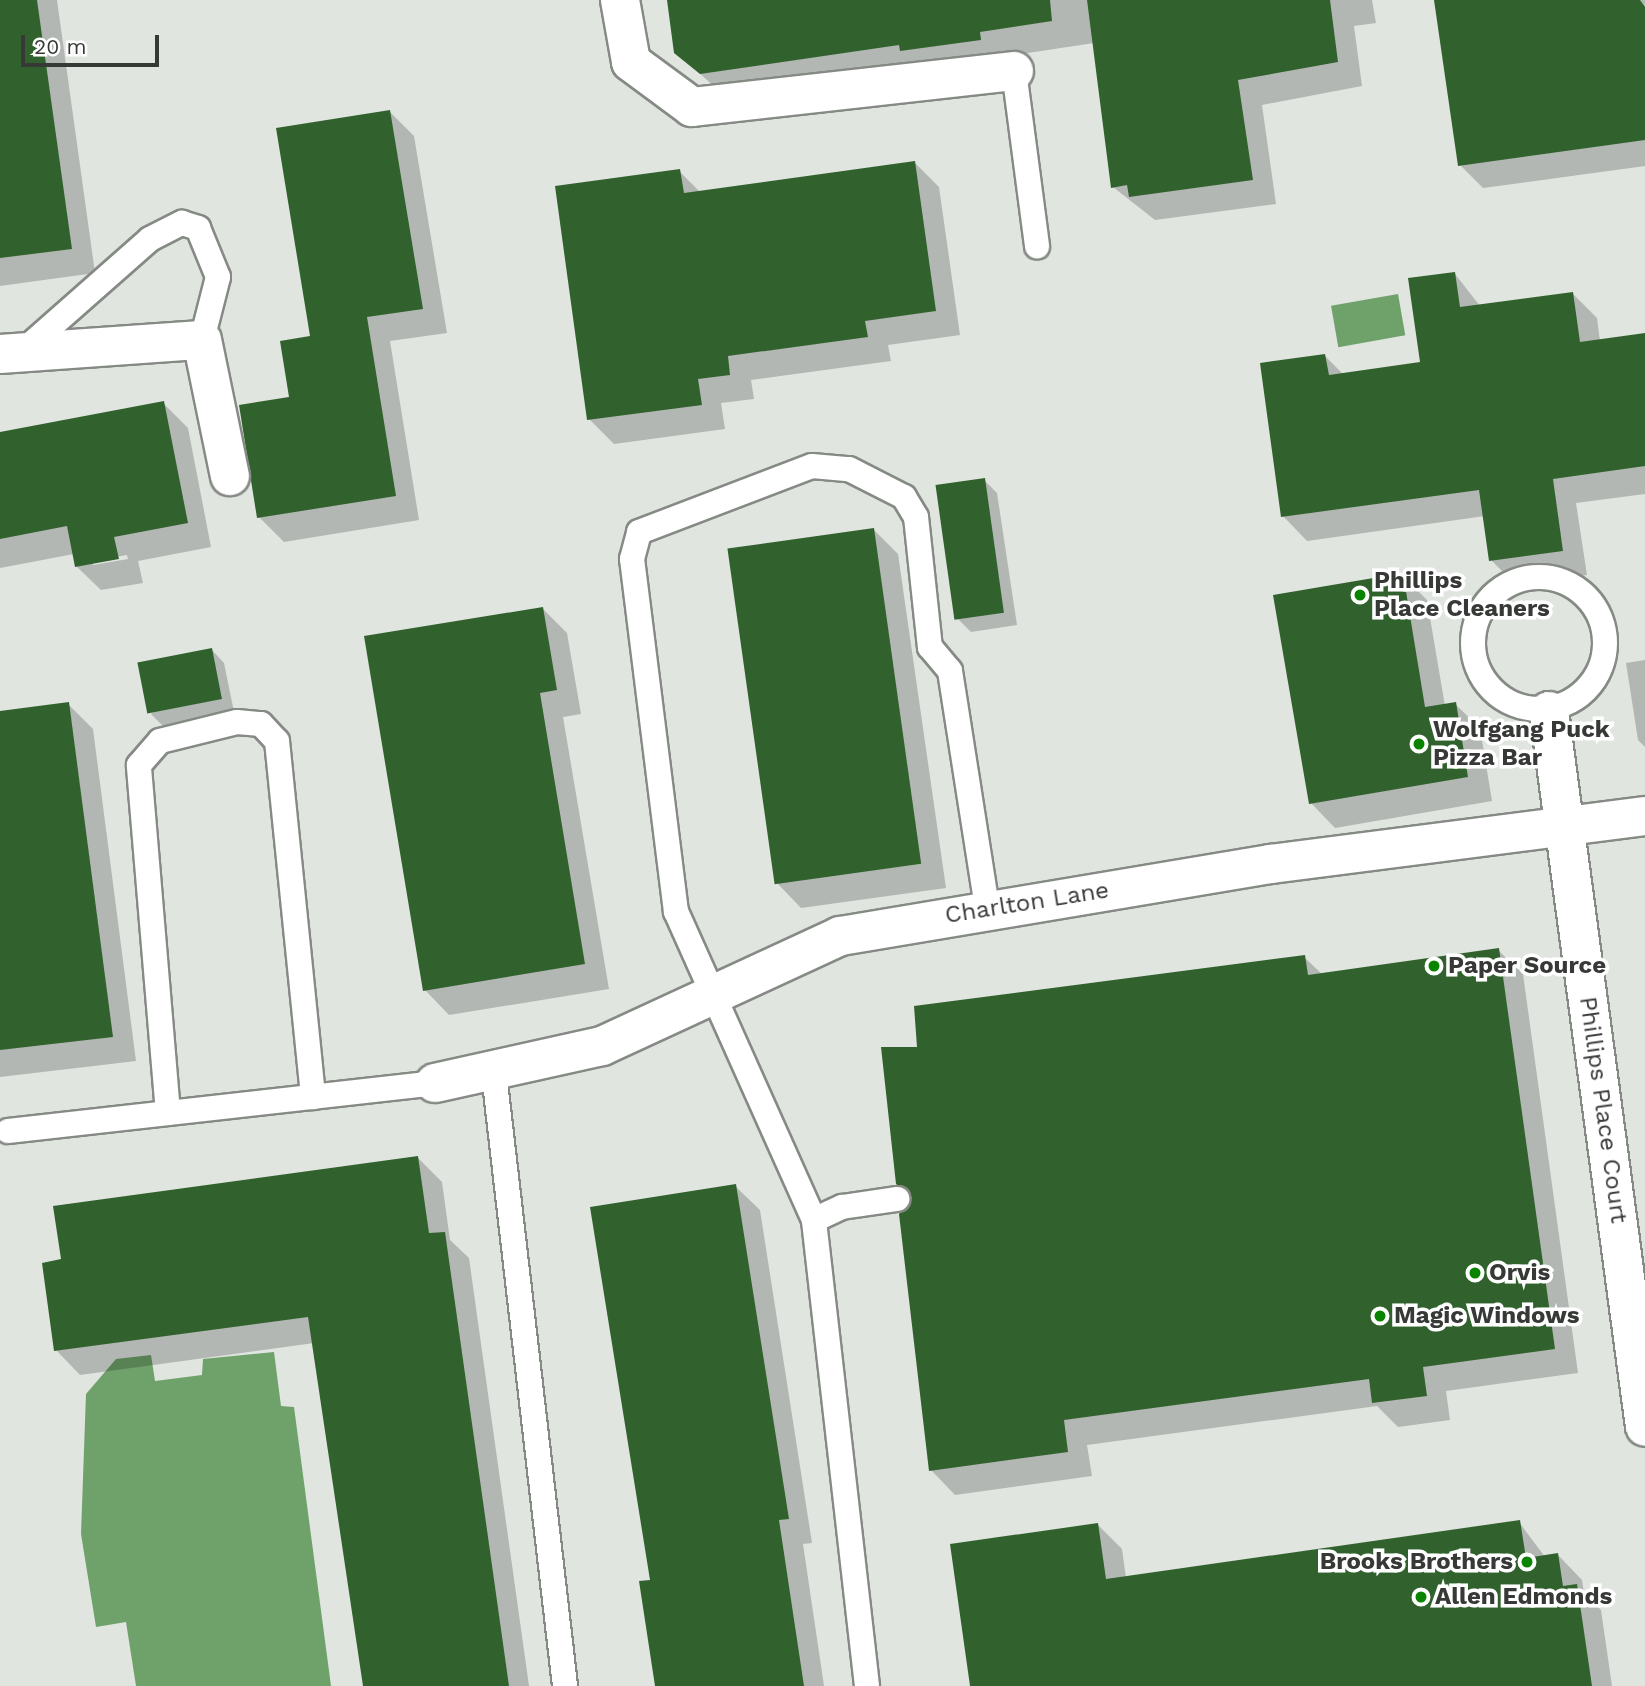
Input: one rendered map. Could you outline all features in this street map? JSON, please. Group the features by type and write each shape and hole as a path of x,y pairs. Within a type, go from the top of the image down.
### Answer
{"street":[{"path":"620,0 631,62 692,107 1014,71"},
{"path":"11,352 202,340 230,476"},
{"name":"Phillips Place Court","path":"1549,711 1645,1427"},
{"name":"Charlton Lane","path":"435,1083 494,1074 602,1046 710,991 840,936 987,908 1645,816"}],"lane":[{"path":"1014,71 1037,246"},
{"path":"11,352 150,239 182,223 198,228 218,277 202,340"},
{"path":"867,1686 814,1220 676,912 632,559 639,532 811,466 849,468 904,497 916,517 930,647 950,671 987,908"},
{"path":"1527,577 1553,578 1576,588 1595,607 1605,631 1605,657 1591,681 1576,699 1549,711 1502,698 1483,680 1474,655 1473,629 1484,605 1502,587 1527,577"},
{"path":"168,1113 139,765 160,741 237,722 261,724 277,741 313,1097"},
{"path":"494,1074 565,1686"},
{"path":"8,1131 435,1083"},
{"path":"814,1220 842,1207 897,1199"}],"shaded area":[{"path":"1398,294 1405,335 1338,347 1331,306"},
{"path":"274,1352 281,1406 294,1407 331,1686 136,1686 126,1622 96,1627 81,1534 86,1394 116,1359 151,1355 155,1381 202,1375 203,1359"}],"building":[{"path":"0,0 37,0 72,249 0,258"},
{"path":"667,0 1050,0 1052,21 980,32 981,40 900,51 899,45 700,74 674,53"},
{"path":"1087,0 1330,0 1338,62 1238,80 1253,180 1129,197 1127,185 1111,188"},
{"path":"1434,0 1640,0 1645,7 1645,140 1458,166"},
{"path":"390,110 423,309 367,317 396,496 257,518 239,405 289,397 280,341 310,336 276,128"},
{"path":"915,161 936,311 865,321 868,337 728,356 730,375 698,379 702,405 587,420 555,186 680,169 684,193"},
{"path":"1455,272 1460,307 1573,292 1580,342 1645,333 1645,466 1553,479 1563,551 1489,561 1479,490 1281,517 1260,363 1325,354 1329,375 1420,362 1408,278"},
{"path":"164,401 188,523 114,537 119,559 75,567 67,526 0,539 0,432"},
{"path":"985,478 1004,613 954,620 935,485"},
{"path":"874,528 921,864 775,884 727,549"},
{"path":"1403,573 1425,707 1456,702 1468,777 1309,804 1273,595"},
{"path":"543,607 557,690 540,693 585,964 423,991 364,636"},
{"path":"212,648 222,699 147,714 137,663"},
{"path":"69,702 113,1037 0,1050 0,711"},
{"path":"1499,948 1555,1349 1423,1367 1427,1396 1372,1403 1369,1379 1064,1420 1068,1452 929,1471 899,1214 912,1198 896,1184 881,1047 917,1047 914,1006 1305,955 1308,975"},
{"path":"418,1156 429,1233 445,1232 509,1686 363,1686 308,1317 54,1351 42,1263 61,1259 53,1206"},
{"path":"736,1184 789,1519 779,1520 804,1686 655,1686 639,1581 650,1580 590,1207"},
{"path":"1520,1520 1526,1558 1558,1553 1563,1586 1577,1584 1592,1686 970,1686 950,1544 1098,1523 1106,1579"}],"place":[{"name":"Phillips Place Cleaners","path":"1360,595"},
{"name":"Wolfgang Puck Pizza Bar","path":"1419,744"},
{"name":"Paper Source","path":"1434,966"},
{"name":"Orvis","path":"1475,1273"},
{"name":"Magic Windows","path":"1380,1316"},
{"name":"Brooks Brothers","path":"1527,1562"},
{"name":"Allen Edmonds","path":"1421,1597"}]}
